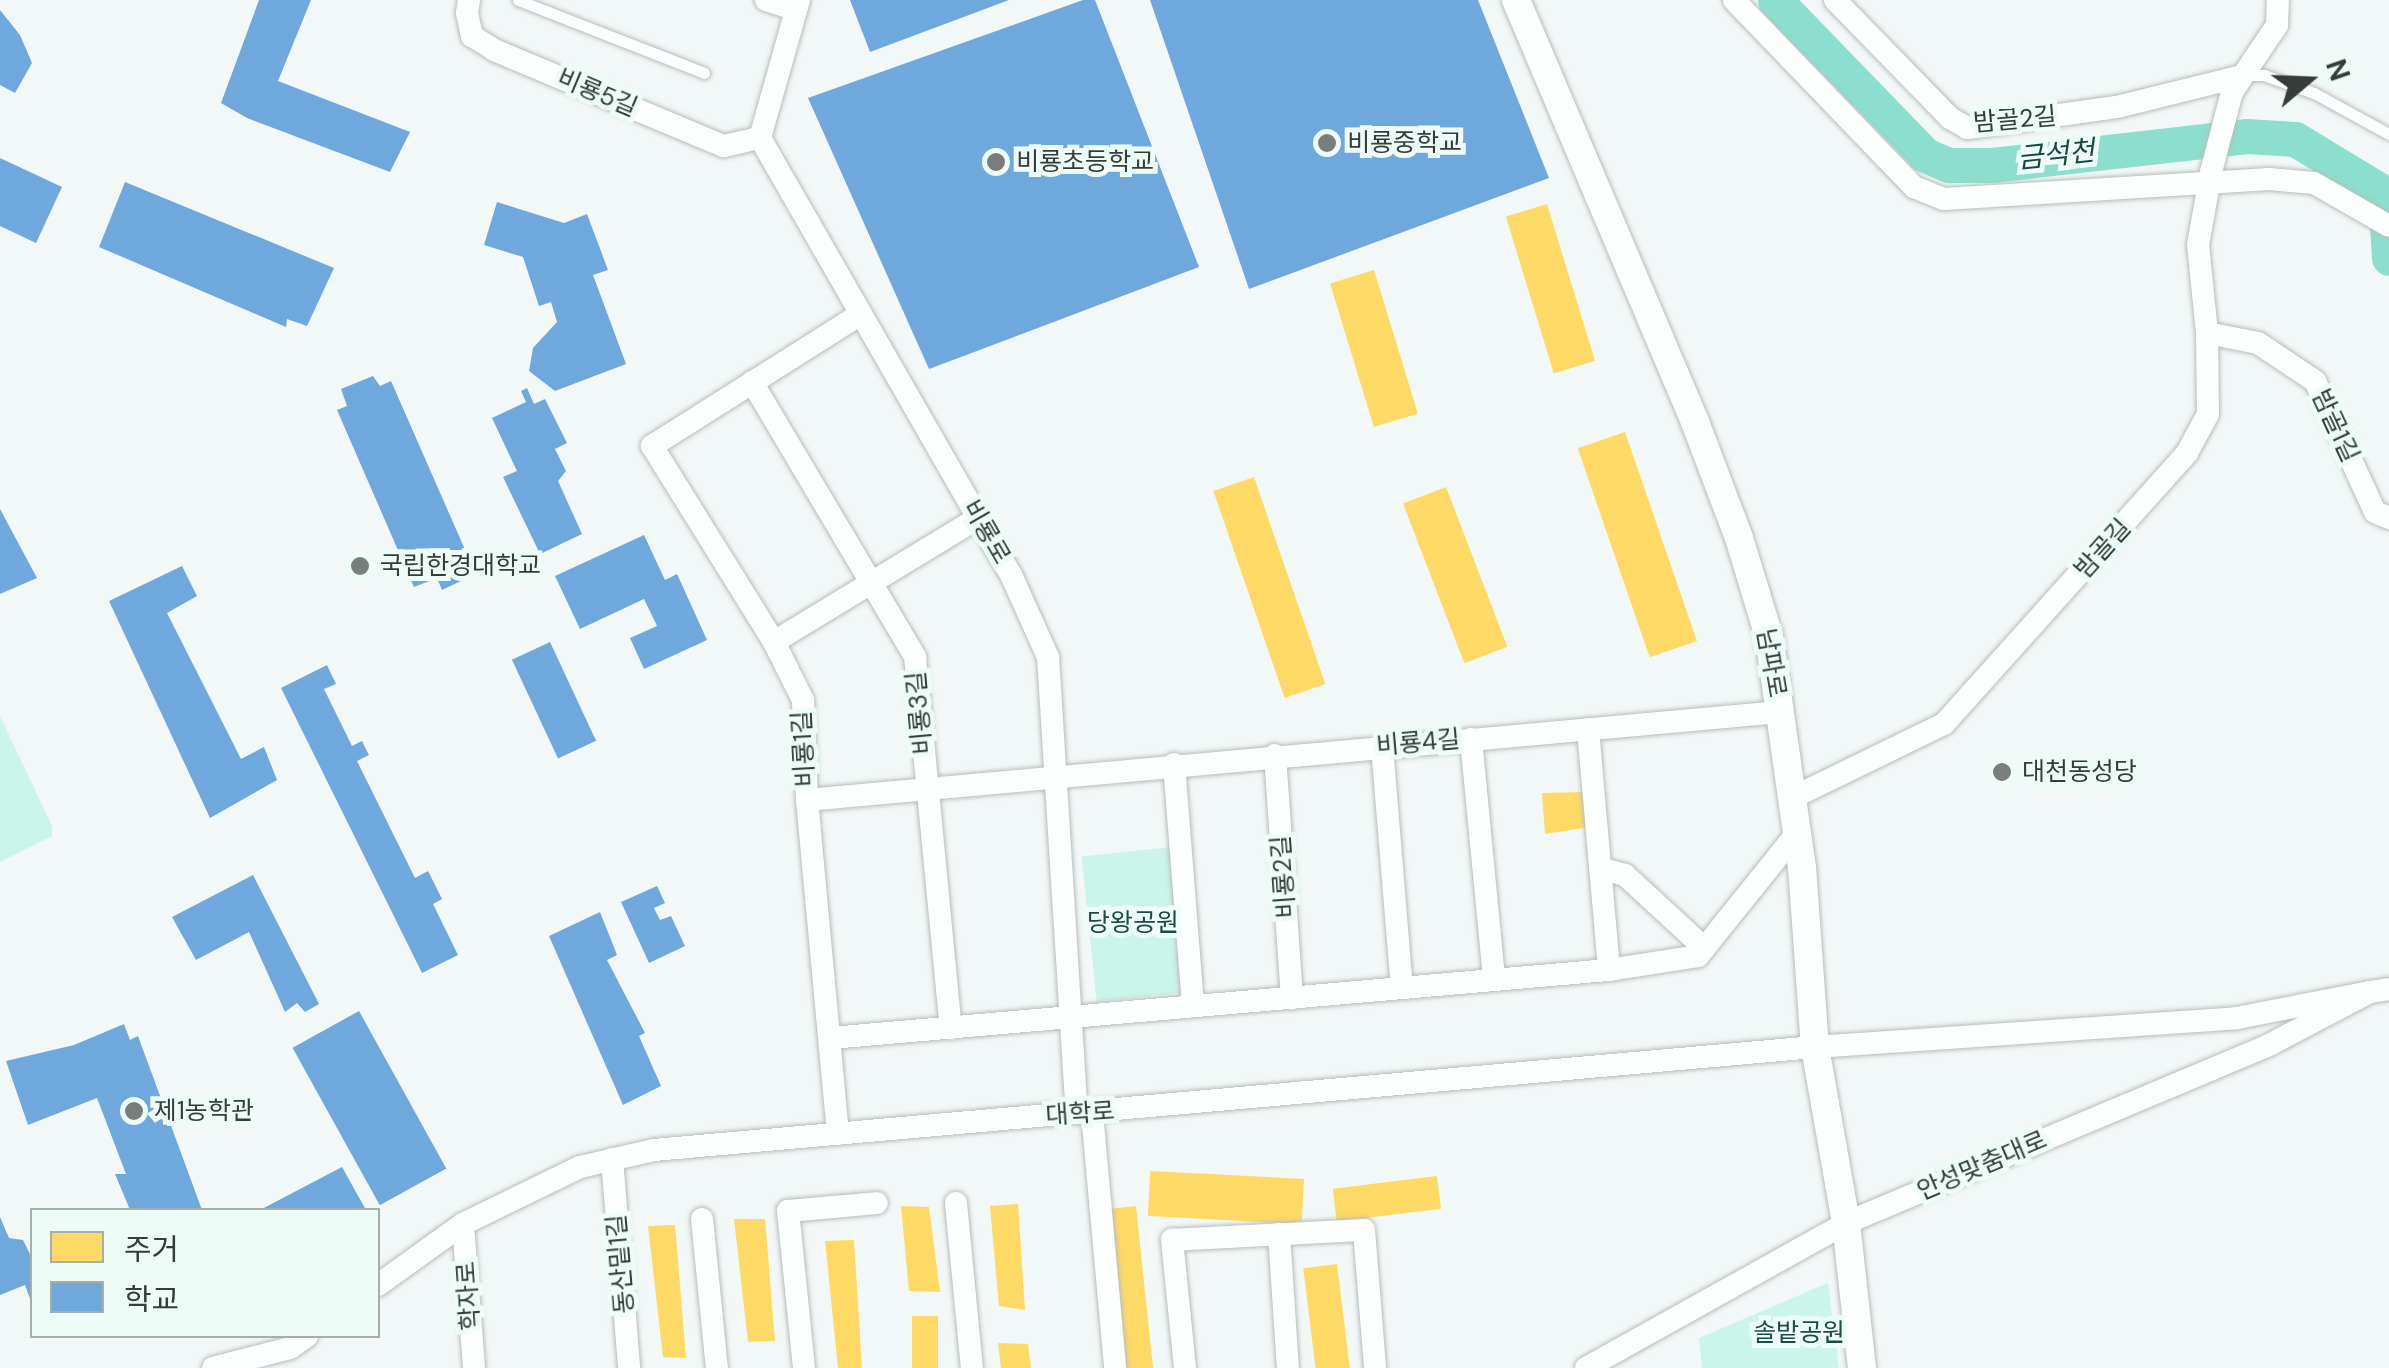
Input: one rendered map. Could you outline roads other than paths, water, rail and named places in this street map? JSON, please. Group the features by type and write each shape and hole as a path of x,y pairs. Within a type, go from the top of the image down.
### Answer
{"street":[{"name":"비룡5길","path":"470,0 467,13 472,36 494,50 724,146 760,138"},
{"path":"760,138 797,5 766,0"},
{"name":"남파로","path":"1516,0 1695,422 1739,538 1769,636 1797,833 1815,1047 1846,1224 1862,1368"},
{"path":"1734,0 1824,99 1914,187 1944,199 2210,177 2269,178 2314,183 2383,222"},
{"name":"밤골2길","path":"1835,0 1950,118 1966,128 2118,107 2237,84"},
{"name":"밤골길","path":"1792,798 1944,724 2068,590 2186,453 2208,414 2207,333 2198,246 2210,177 2237,84 2276,25 2278,0"},
{"name":"비룡로","path":"760,138 1012,577 1048,657 1072,1015 1115,1368"},
{"name":"비룡1길","path":"838,1134 807,800 803,700 774,642 652,446 861,314"},
{"name":"밤골1길","path":"2207,333 2258,343 2315,381 2374,512 2389,518"},
{"name":"비룡3길","path":"752,382 915,657 951,1028"},
{"path":"774,642 978,518"},
{"name":"비룡4길","path":"807,800 1056,774 1780,712"},
{"path":"1588,728 1609,970"},
{"path":"1471,739 1494,978"},
{"path":"1382,746 1402,987"},
{"name":"비룡2길","path":"1275,756 1292,998"},
{"path":"1174,764 1193,1006"},
{"path":"831,1038 1609,970 1698,956 1797,833"},
{"path":"1600,868 1625,874 1704,948"},
{"name":"대학로","path":"380,1284 463,1224 580,1167 654,1150 1815,1047 2237,1018 2380,990"},
{"name":"안성맞춤대로","path":"1586,1368 1846,1224 2269,1046 2380,990"},
{"name":"동산밑1길","path":"612,1159 629,1368"},
{"path":"804,1368 788,1211 877,1203"},
{"path":"956,1203 972,1368"},
{"path":"702,1219 716,1368"},
{"name":"학자로","path":"463,1224 474,1368"},
{"path":"1186,1368 1172,1240 1364,1230 1374,1368"},
{"path":"1278,1234 1288,1368"},
{"path":"214,1368 290,1348 304,1338"}],"lane":[{"path":"518,0 704,73"},
{"path":"2237,84 2264,74 2314,93 2389,134"}],"waterway":[{"name":"금석천","path":"1775,0 1925,155 1949,165 1992,165 2246,136 2295,139 2389,196"},
{"path":"2385,194 2389,258"}],"place":[{"name":"비룡중학교","path":"1327,143"},
{"name":"비룡초등학교","path":"996,162"},
{"name":"국립한경대학교","path":"360,566"},
{"name":"대천동성당","path":"2002,772"},
{"name":"제1농학관","path":"134,1111"}],"park label":[{"name":"당왕공원","path":"1133,923"},
{"name":"솔밭공원","path":"1799,1333"}]}
